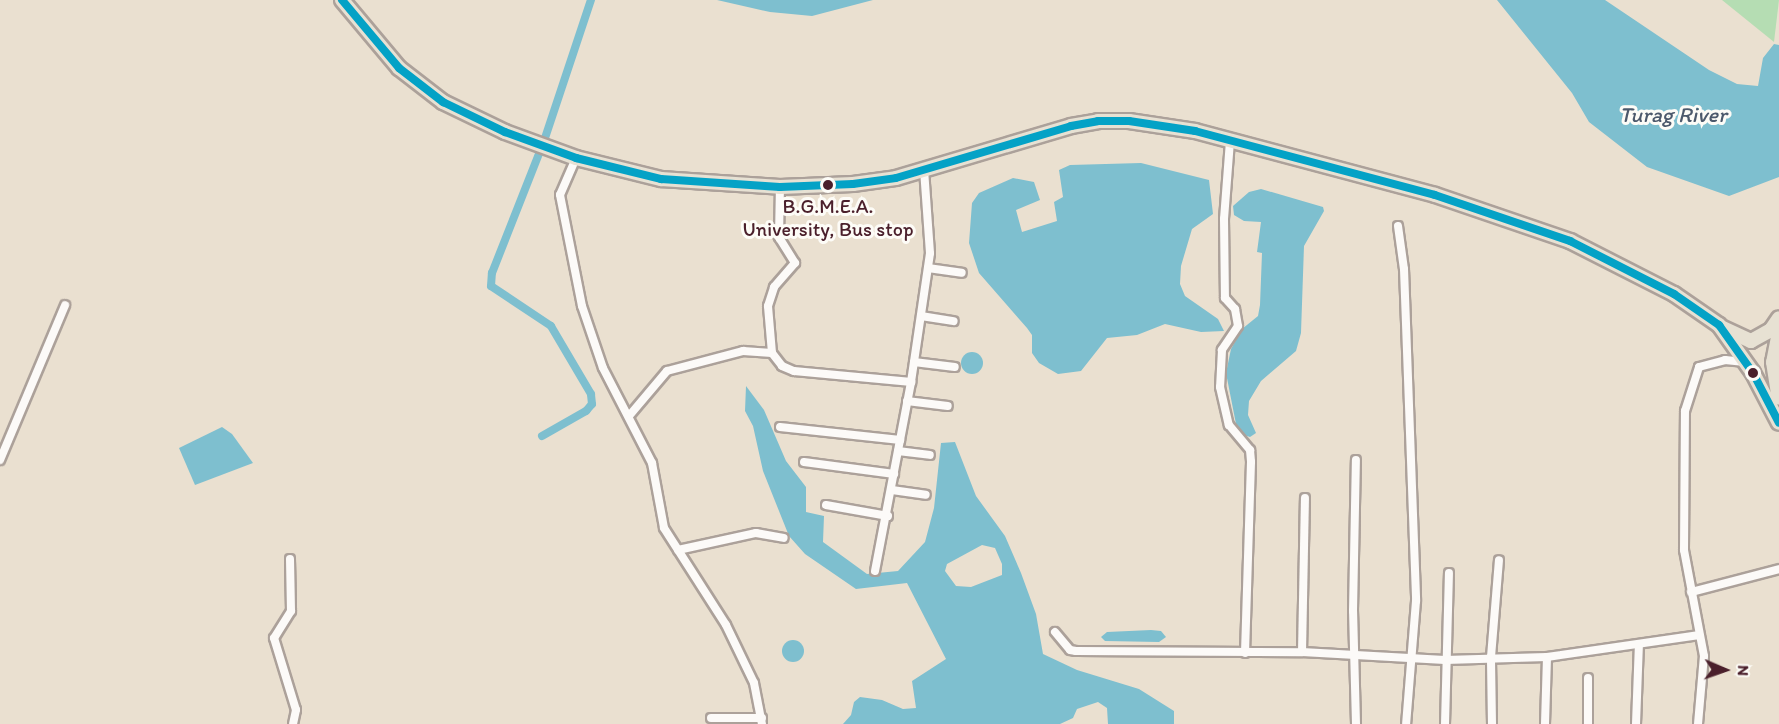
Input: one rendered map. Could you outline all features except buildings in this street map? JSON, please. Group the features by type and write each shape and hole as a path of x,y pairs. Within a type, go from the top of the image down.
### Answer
{"highway":[{"path":"342,0 418,86 475,118 572,156 661,179 780,187 853,184 924,170 1037,134 1098,121 1165,125 1514,220 1627,267 1674,294 1719,325 1751,340 1771,330 1779,318"},
{"path":"1719,325 1745,362 1779,423"},
{"path":"1779,332 1773,362 1779,398"}],"street":[{"path":"1230,141 1224,219 1225,298 1235,309 1238,326 1222,351 1220,387 1229,425 1250,450 1245,653"},
{"path":"572,156 560,195 573,270 603,368 629,416 657,479 664,528 732,635 753,683 762,721 711,718"},
{"path":"875,571 888,516 928,268 929,209 924,170"},
{"path":"780,187 779,237 795,263 774,287 771,297 768,328 772,353 782,366 794,371 911,382"},
{"path":"1398,226 1404,269 1416,601 1414,656 1406,724"},
{"path":"928,268 962,273"},
{"path":"0,460 65,305"},
{"path":"921,316 954,321"},
{"path":"629,416 668,371 743,351 772,353"},
{"path":"1698,724 1704,656 1691,592 1682,513 1683,439 1691,384 1700,367 1725,360 1745,362"},
{"path":"914,362 955,367"},
{"path":"907,401 948,406"},
{"path":"780,426 900,440"},
{"path":"898,451 930,455"},
{"path":"1356,460 1354,655 1356,724"},
{"path":"804,462 894,474"},
{"path":"892,490 926,495"},
{"path":"1302,652 1305,498"},
{"path":"826,505 888,516"},
{"path":"678,549 756,533 784,538"},
{"path":"290,559 291,611 274,638 296,710 293,724"},
{"path":"1492,724 1491,657 1499,560"},
{"path":"1691,592 1779,569"},
{"path":"1445,724 1449,573"},
{"path":"1055,632 1076,651 1302,652 1414,656 1445,660 1546,657 1699,634"},
{"path":"1636,724 1639,644"},
{"path":"1545,724 1546,657"},
{"path":"1588,678 1588,724"}],"green space":[{"path":"1722,0 1779,0 1774,42"}],"water":[{"path":"717,0 873,0 812,16 770,12"},
{"name":"Turag River","path":"1497,0 1605,0 1709,70 1737,84 1758,86 1763,58 1774,44 1779,45 1779,177 1729,196 1647,167 1589,122 1572,93"},
{"path":"1141,163 1209,180 1213,214 1192,229 1181,266 1180,284 1185,296 1218,319 1224,331 1201,332 1165,324 1137,335 1107,338 1081,371 1058,374 1039,363 1032,353 1032,335 979,273 969,243 972,203 979,193 1013,178 1034,182 1040,200 1016,210 1022,232 1057,221 1054,202 1063,197 1059,170 1070,165"},
{"path":"1261,189 1323,207 1324,211 1304,246 1301,333 1296,351 1261,381 1249,401 1248,415 1256,433 1250,437 1244,435 1236,424 1226,373 1231,349 1242,329 1258,316 1262,253 1257,252 1261,222 1244,221 1234,215 1233,206 1249,192"},
{"path":"972,352 980,355 983,363 980,371 972,374 964,371 961,363 964,355"},
{"path":"746,386 764,410 786,461 806,487 806,512 824,516 823,542 867,574 898,571 925,542 934,508 941,443 955,442 976,496 1005,536 1021,573 1036,614 1043,654 1077,670 1139,689 1174,711 1174,724 1108,724 1107,708 1098,702 1077,709 1073,718 1060,724 843,724 851,715 854,702 860,697 882,700 903,709 916,708 912,681 946,659 907,583 856,589 805,554 789,536 763,471 753,426 745,411","holes":["982,545 995,548 1002,564 1002,575 971,587 956,586 945,571 947,564"]},
{"path":"222,427 232,434 253,463 195,485 179,448"},
{"path":"1161,631 1166,637 1159,642 1105,641 1101,637 1107,632"},
{"path":"793,640 801,643 804,651 801,659 793,662 785,659 782,651 785,643"}],"waterway":[{"path":"542,436 586,411 592,404 591,394 551,326 491,286 492,273 544,141 591,0"}],"transit line":[{"path":"342,0 399,68 443,102 505,132 576,158 661,179 780,187 853,184 896,178 1071,126 1098,121 1129,121 1195,131 1435,195 1570,241 1674,294 1719,325 1753,373 1779,423"}],"place":[{"name":"B.G.M.E.A. University, Bus stop","path":"828,185"}]}
